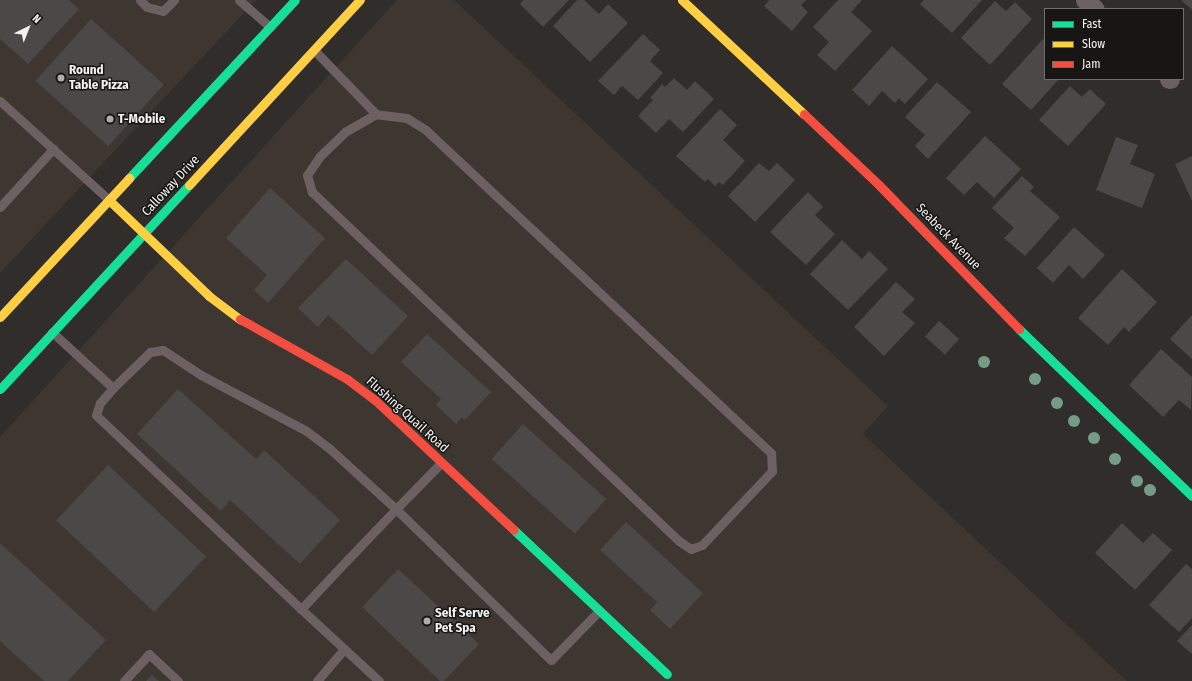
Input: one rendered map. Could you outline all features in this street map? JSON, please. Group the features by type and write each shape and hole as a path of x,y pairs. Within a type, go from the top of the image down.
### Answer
{"street":[{"path":"0,317 110,201 295,0"},
{"name":"Calloway Drive","path":"0,389 360,0"},
{"name":"Seabeck Avenue","path":"682,0 879,185 1059,370 1190,491"},
{"path":"1085,0 1094,8"},
{"name":"Flushing Quail Road","path":"110,201 209,296 236,317 347,380 375,400 668,674"}],"lane":[{"path":"140,0 147,7 163,12 174,0"},
{"path":"239,0 270,27"},
{"path":"314,50 376,114 407,118 426,130 771,453 772,471 702,545 691,549 679,541 312,192 307,175 320,156 345,132 376,114"},
{"path":"1,104 110,201"},
{"path":"0,207 53,149"},
{"path":"52,332 113,388"},
{"path":"379,681 96,415 100,403 113,388 150,352 163,350 201,375 305,430 396,509 551,660 599,611"},
{"path":"301,609 441,463"},
{"path":"317,681 344,649"},
{"path":"124,681 149,654 178,681"},
{"path":"668,674 675,681"}],"shaded area":[{"path":"0,0 256,0 0,273"},
{"path":"397,0 454,0 888,406 863,434 1127,681 0,681 0,437"}],"building":[{"path":"0,0 69,0 79,9 28,64 0,39"},
{"path":"523,0 569,0 543,27 520,4"},
{"path":"577,0 584,0 599,14 608,4 628,23 590,62 553,26"},
{"path":"769,0 806,0 801,5 808,12 792,31 764,6"},
{"path":"838,0 862,0 851,12 872,31 835,71 817,55 829,42 813,27"},
{"path":"924,0 982,0 952,33 920,4"},
{"path":"1181,0 1192,0 1192,10"},
{"path":"995,1 1006,11 1015,2 1032,19 990,65 961,38"},
{"path":"91,19 164,85 108,146 35,81"},
{"path":"643,34 660,50 650,61 663,73 638,100 622,86 614,95 598,81"},
{"path":"1044,38 1044,80 1058,80 1031,110 1002,84"},
{"path":"892,46 928,79 905,104 899,98 895,103 882,91 869,106 852,90"},
{"path":"674,78 687,90 695,81 714,99 683,132 669,119 656,133 638,116 653,100 650,98 662,84 665,87"},
{"path":"937,82 971,112 928,159 915,146 925,135 905,117"},
{"path":"1070,86 1082,97 1090,89 1106,104 1068,146 1039,120"},
{"path":"720,109 737,125 723,140 745,161 723,185 719,182 715,186 708,179 705,182 676,156"},
{"path":"985,136 1021,169 994,198 977,182 964,195 946,178"},
{"path":"1116,137 1138,145 1130,164 1155,174 1142,208 1096,190"},
{"path":"1192,156 1192,201 1175,164"},
{"path":"759,163 769,171 777,163 795,180 755,222 728,196"},
{"path":"1022,176 1034,187 1030,191 1060,217 1025,256 1004,238 1014,228 992,208"},
{"path":"270,188 325,238 268,303 254,290 267,275 226,238"},
{"path":"808,192 823,207 815,215 835,234 806,265 770,232"},
{"path":"1074,227 1105,255 1083,279 1069,265 1053,283 1037,268"},
{"path":"842,240 862,259 869,251 888,269 848,310 810,274"},
{"path":"346,259 408,316 372,355 328,315 318,327 298,308"},
{"path":"1122,269 1157,302 1129,332 1124,327 1108,345 1078,318"},
{"path":"896,282 915,299 902,312 915,323 884,356 854,327"},
{"path":"1192,315 1192,359 1170,339"},
{"path":"939,321 959,339 945,355 925,337"},
{"path":"427,334 491,392 465,420 462,417 456,424 436,405 441,399 401,362"},
{"path":"1161,349 1192,377 1191,410 1179,400 1163,417 1129,385"},
{"path":"178,389 256,459 264,450 340,520 300,564 230,500 221,511 137,434"},
{"path":"523,424 606,499 575,534 492,459"},
{"path":"108,465 206,556 154,612 56,521"},
{"path":"626,522 703,593 670,629 650,610 657,602 600,550"},
{"path":"1122,523 1143,543 1153,533 1172,550 1135,590 1095,553"},
{"path":"0,543 106,640 68,681 44,681 0,641"},
{"path":"1186,564 1192,569 1192,618 1179,632 1149,605"},
{"path":"398,569 479,644 444,681 440,681 362,607"},
{"path":"1192,625 1192,654 1177,641"},
{"path":"152,675 159,681 146,681"}],"traffic: fast":[{"path":"129,178 295,0"},
{"path":"0,389 189,185"},
{"path":"1019,329 1192,496"},
{"path":"514,530 667,674"}],"traffic: slow":[{"path":"189,185 360,0"},
{"path":"682,0 804,114"},
{"path":"0,317 129,178"},
{"path":"110,201 209,296 240,319"}],"traffic: jam":[{"path":"804,114 879,185 1019,329"},
{"path":"240,319 347,379 375,400 514,530"}],"place":[{"name":"Round Table Pizza","path":"61,78"},
{"name":"T-Mobile","path":"110,119"},
{"name":"Self Serve Pet Spa","path":"427,621"}]}
